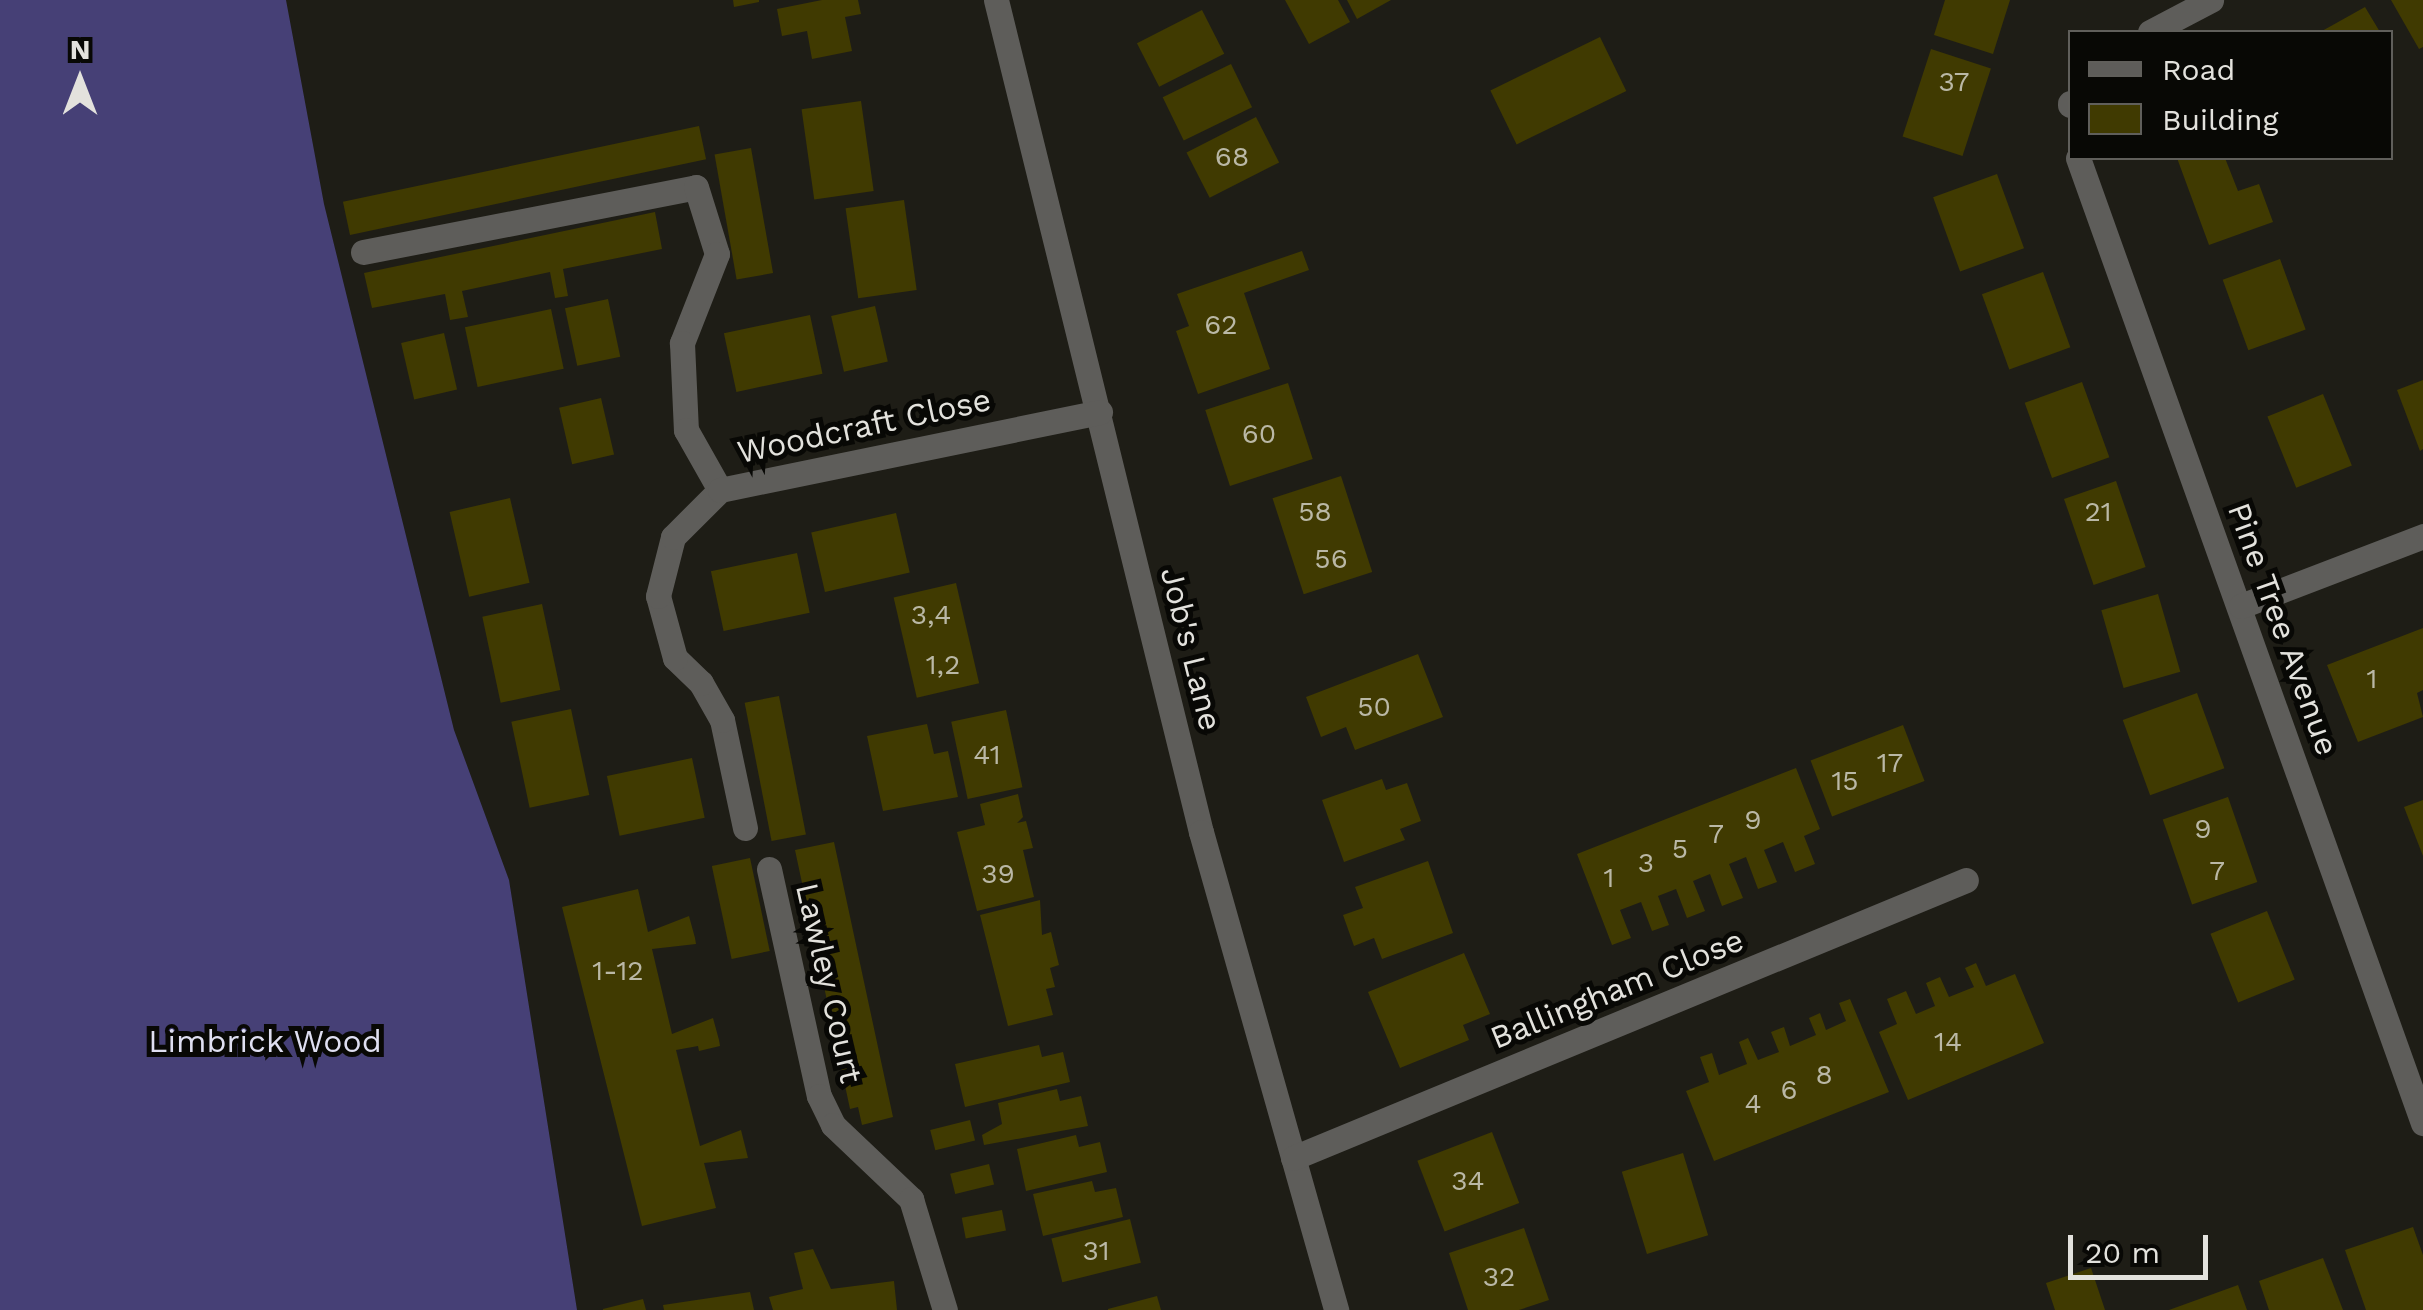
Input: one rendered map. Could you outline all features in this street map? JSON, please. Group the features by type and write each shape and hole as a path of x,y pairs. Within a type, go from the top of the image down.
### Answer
{"street":[{"path":"2154,30 2211,0"},
{"name":"Job's Lane","path":"1001,2 1201,832 1336,1310"},
{"name":"Pine Tree Avenue","path":"2079,160 2423,1123"},
{"path":"363,252 696,188 717,254 682,343 686,430 720,490"},
{"name":"Woodcraft Close","path":"745,828 722,720 701,682 675,658 658,596 673,536 720,490 1100,412"},
{"path":"2241,606 2423,536"},
{"name":"Lawley Court","path":"770,869 819,1096 834,1124 911,1199 945,1310"},
{"name":"Ballingham Close","path":"1293,1158 1966,880"}],"green space":[{"name":"Limbrick Wood","path":"0,0 286,0 324,204 454,730 509,880 577,1310 0,1310"}],"building":[{"path":"733,0 759,0 759,2 734,7"},
{"path":"822,0 858,0 861,14 845,17 852,51 812,59 807,31 782,36 777,9"},
{"path":"1285,0 1338,0 1350,22 1309,44"},
{"path":"1347,0 1391,0 1357,19"},
{"path":"1945,0 2010,0 1993,54 1934,35"},
{"path":"2391,0 2423,0 2423,47 2419,49"},
{"path":"2365,7 2379,30 2324,30"},
{"path":"1202,10 1224,54 1159,87 1137,43"},
{"path":"1600,37 1626,91 1517,144 1490,90"},
{"path":"1931,49 1991,68 1962,156 1903,136"},
{"path":"1231,64 1252,107 1184,140 1163,97"},
{"path":"861,101 874,191 814,199 802,109"},
{"path":"1256,117 1279,162 1210,198 1187,152"},
{"path":"699,126 706,159 350,235 343,202"},
{"path":"751,148 773,273 737,279 715,154"},
{"path":"2178,160 2226,160 2238,191 2259,184 2273,222 2209,245"},
{"path":"1997,174 2024,248 1960,271 1933,197"},
{"path":"904,200 917,290 858,298 846,208"},
{"path":"655,212 662,249 563,269 568,296 555,298 550,272 462,291 468,317 450,320 445,294 372,308 364,273"},
{"path":"1302,251 1309,270 1244,293 1270,369 1198,394 1176,331 1189,326 1177,294"},
{"path":"2280,259 2306,329 2248,350 2223,280"},
{"path":"2043,272 2070,347 2009,369 1982,294"},
{"path":"608,299 620,357 577,366 565,308"},
{"path":"875,306 888,362 844,372 831,316"},
{"path":"551,309 564,369 478,387 465,327"},
{"path":"810,315 822,374 736,392 724,333"},
{"path":"444,333 457,390 414,399 401,343"},
{"path":"2423,380 2423,449 2420,451 2397,390"},
{"path":"2082,382 2109,457 2052,478 2025,403"},
{"path":"1288,383 1313,459 1230,486 1205,410"},
{"path":"2323,394 2352,465 2296,488 2267,416"},
{"path":"601,398 614,455 572,464 559,408"},
{"path":"1341,476 1372,572 1304,594 1273,498"},
{"path":"2116,481 2146,567 2094,585 2064,499"},
{"path":"510,498 530,583 469,597 450,512"},
{"path":"896,513 910,572 825,592 811,533"},
{"path":"797,553 810,613 724,631 711,571"},
{"path":"956,583 979,683 917,698 894,597"},
{"path":"2158,594 2180,672 2124,688 2101,610"},
{"path":"542,604 560,690 501,703 482,617"},
{"path":"2423,628 2423,690 2417,693 2423,717 2358,742 2327,665"},
{"path":"1418,654 1443,717 1355,750 1346,727 1321,737 1306,697"},
{"path":"2197,693 2224,768 2150,795 2123,720"},
{"path":"779,696 806,834 772,841 745,703"},
{"path":"571,709 589,795 530,808 511,722"},
{"path":"1006,710 1022,787 968,799 951,722"},
{"path":"927,724 934,754 948,751 958,797 883,811 867,736"},
{"path":"1903,725 1925,781 1832,816 1811,760"},
{"path":"692,758 705,818 620,836 607,776"},
{"path":"1796,768 1820,829 1804,836 1815,864 1795,872 1783,842 1764,850 1777,882 1758,889 1746,857 1729,864 1743,898 1722,906 1710,874 1693,881 1705,911 1687,918 1676,889 1658,896 1669,925 1652,931 1641,902 1620,910 1631,938 1612,945 1577,854"},
{"path":"1382,779 1386,790 1407,783 1421,821 1400,829 1405,840 1344,862 1322,800"},
{"path":"1018,794 1023,817 1017,823 1026,821 1033,848 1023,850 1034,897 977,911 957,832 985,825 980,804"},
{"path":"2228,797 2257,882 2192,905 2163,819"},
{"path":"2423,800 2423,856 2404,807"},
{"path":"834,842 893,1117 862,1125 858,1107 850,1109 795,850"},
{"path":"750,858 770,951 732,959 712,866"},
{"path":"1428,861 1453,933 1382,959 1374,938 1354,946 1343,915 1363,908 1355,887"},
{"path":"638,889 648,932 689,916 695,938 696,944 652,949 672,1034 713,1018 719,1040 720,1046 699,1051 698,1046 676,1050 700,1146 741,1130 748,1158 704,1163 716,1208 642,1226 562,907"},
{"path":"1040,900 1042,935 1051,932 1059,965 1050,968 1055,987 1046,989 1053,1015 1008,1026 980,915"},
{"path":"2267,911 2295,980 2238,1002 2210,934"},
{"path":"1464,953 1490,1014 1463,1025 1469,1040 1400,1068 1368,992"},
{"path":"1976,963 1986,986 2015,974 2044,1043 1908,1100 1879,1032 1897,1024 1887,999 1906,991 1916,1014 1935,1006 1926,983 1940,977 1949,997 1974,987 1965,968"},
{"path":"1850,999 1889,1092 1714,1161 1686,1091 1709,1082 1700,1057 1712,1053 1719,1075 1747,1064 1739,1042 1748,1038 1758,1060 1779,1052 1771,1032 1784,1027 1790,1046 1816,1035 1809,1018 1820,1013 1826,1030 1846,1021 1839,1003"},
{"path":"1039,1045 1042,1057 1063,1052 1070,1082 965,1107 955,1064"},
{"path":"1057,1089 1060,1101 1081,1096 1088,1126 984,1145 982,1135 1002,1124 998,1103"},
{"path":"970,1120 975,1140 935,1150 930,1130"},
{"path":"1492,1132 1519,1203 1445,1232 1417,1161"},
{"path":"1076,1135 1079,1147 1100,1142 1107,1172 1026,1191 1017,1149"},
{"path":"1683,1153 1708,1235 1647,1254 1622,1172"},
{"path":"989,1164 994,1184 955,1194 950,1174"},
{"path":"1092,1181 1095,1192 1116,1188 1123,1217 1043,1236 1033,1194"},
{"path":"1002,1210 1006,1231 966,1238 962,1218"},
{"path":"1130,1219 1141,1263 1062,1282 1051,1239"},
{"path":"2413,1227 2423,1255 2423,1310 2366,1310 2345,1250"},
{"path":"1524,1228 1549,1300 1519,1310 1468,1310 1449,1253"},
{"path":"813,1249 831,1289 894,1281 897,1310 773,1310 769,1297 803,1289 794,1253"},
{"path":"2323,1258 2343,1310 2269,1310 2259,1281"},
{"path":"2091,1268 2105,1310 2055,1310 2046,1283"},
{"path":"2238,1285 2247,1310 2169,1310"},
{"path":"750,1292 754,1310 664,1310 663,1305"},
{"path":"1157,1296 1161,1310 1108,1310 1108,1309"},
{"path":"643,1299 646,1310 603,1310 603,1309"}]}
